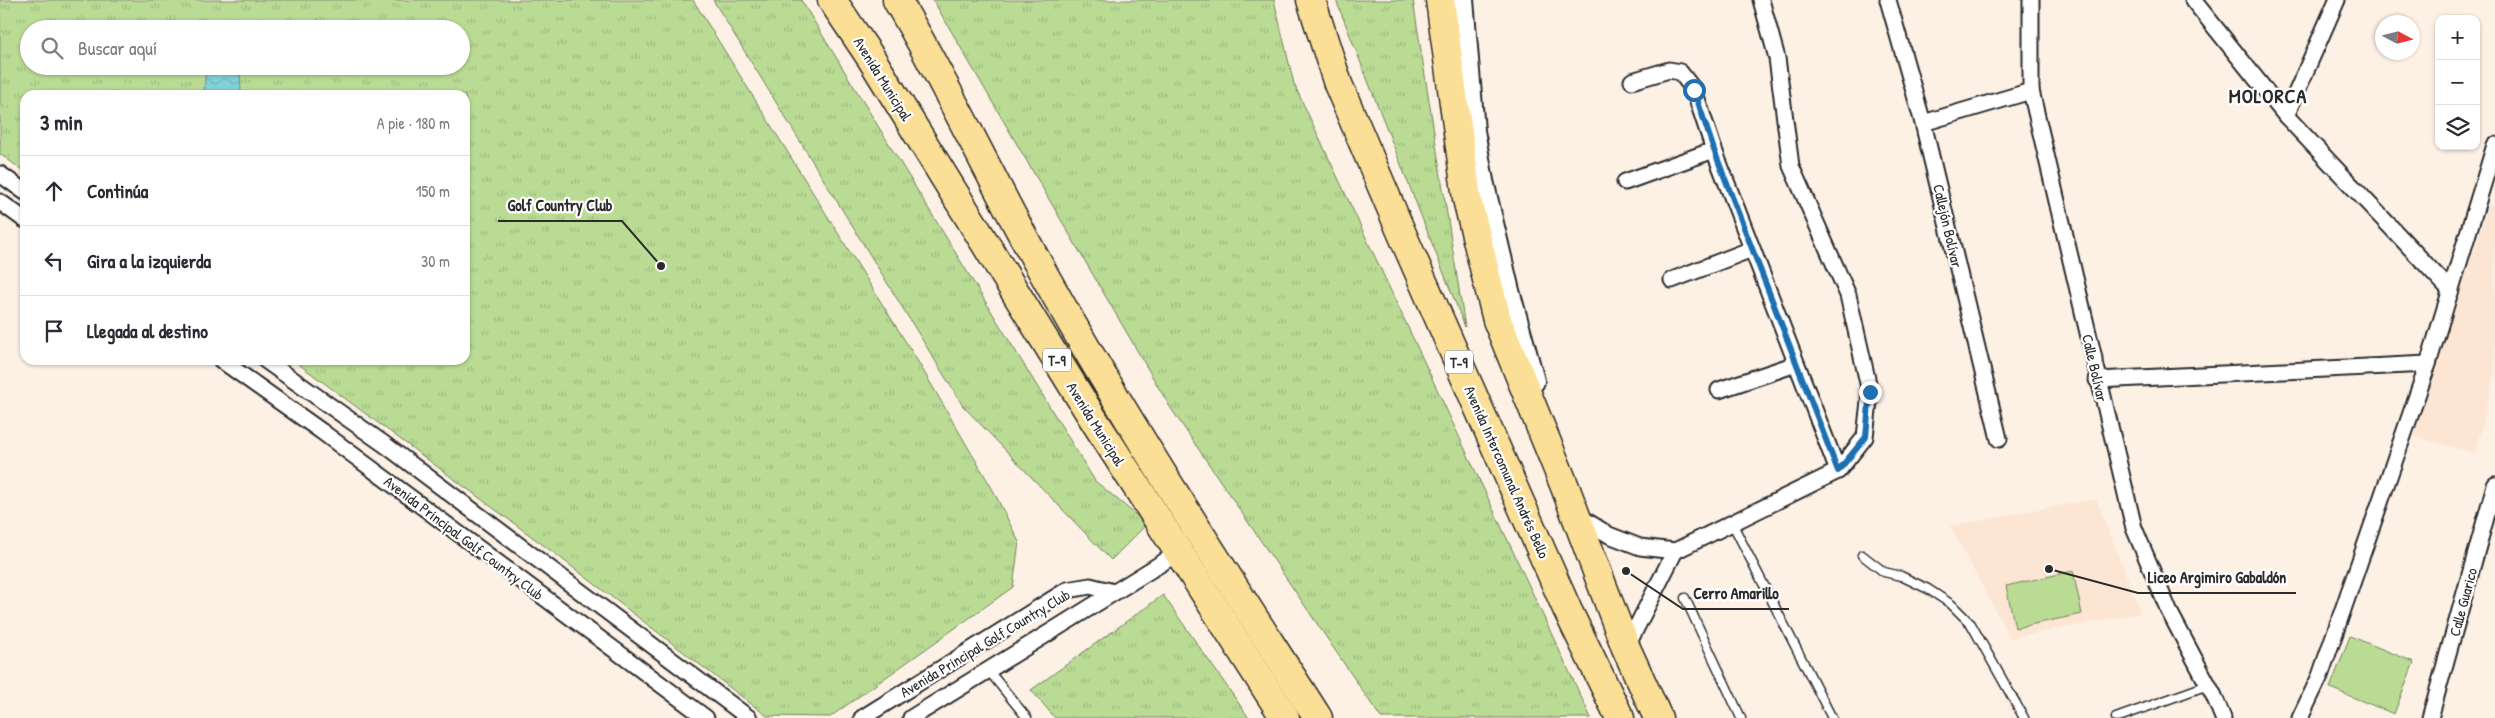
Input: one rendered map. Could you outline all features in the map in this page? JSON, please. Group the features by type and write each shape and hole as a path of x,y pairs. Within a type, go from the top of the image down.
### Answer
{"highway":[{"name":"Avenida Municipal","path":"832,0 871,58 1178,553 1285,718"},
{"name":"Avenida Municipal","path":"897,0 930,56 1029,247 1123,412 1318,718"},
{"name":"Avenida Intercomunal Andrés Bello","path":"1311,0 1338,84 1409,250 1556,582 1620,718"},
{"path":"1440,0 1467,199 1497,320 1565,487 1626,648 1658,718"}],"main road":[{"path":"1462,0 1473,131 1482,181 1508,291 1565,487"}],"street":[{"path":"1575,514 1609,535 1640,547 1674,551 1838,471 1866,437 1870,392 1848,295 1791,166 1777,58 1761,0"},
{"name":"Callejón Bolívar","path":"1888,0 1923,124 1998,439"},
{"name":"Calle Bolívar","path":"2031,0 2031,91 2097,380 2134,528 2169,611 2223,718"},
{"path":"2194,0 2286,116 2451,291"},
{"path":"2286,116 2337,0"},
{"path":"1632,81 1669,70 1680,72 1694,90 1714,150 1838,471"},
{"path":"1923,124 2031,91"},
{"path":"2300,718 2320,676 2428,364 2495,146"},
{"path":"1626,182 1714,150"},
{"path":"0,174 20,188"},
{"path":"0,202 20,216"},
{"path":"1672,280 1752,249"},
{"path":"1719,390 1796,364"},
{"path":"2097,380 2428,364"},
{"name":"Avenida Principal Golf Country Club","path":"228,365 345,449 706,718"},
{"name":"Avenida Principal Golf Country Club","path":"272,365 384,444 750,718"},
{"name":"Calle Guarico","path":"2430,718 2495,485"},
{"path":"1626,648 1674,551"},
{"path":"1114,592 1178,553"},
{"name":"Avenida Principal Golf Country Club","path":"862,718 1067,590 1090,586 1114,592"},
{"name":"Avenida Principal Golf Country Club","path":"911,718 1114,592"}],"lane":[{"path":"1732,523 1832,718"},
{"path":"1862,555 1884,572 1901,576 1928,589 1950,604 1971,624 2024,718"},
{"path":"1684,598 1741,718"},
{"path":"988,670 1027,718"},
{"path":"2116,718 2208,685"}],"shaded area":[{"path":"2489,205 2495,206 2495,372 2475,453 2414,436"},
{"path":"2096,499 2141,613 2010,638 1950,526"}],"green space":[{"path":"0,0 693,0 917,360 993,490 1019,542 1013,587 830,717 767,716 558,556 300,365 470,365 470,90 20,90 20,168 0,154"},
{"path":"713,0 801,0 1095,481 1147,524 1111,560 963,406"},
{"path":"933,0 1274,0 1294,84 1591,718 1381,718 1170,407"},
{"path":"1336,0 1413,0 1465,327"},
{"path":"2073,571 2082,614 2015,628 2006,586"},
{"path":"1163,595 1249,718 1055,718 1031,690"},
{"path":"2350,636 2414,662 2394,714 2330,688"}],"water":[{"path":"205,75 240,75 241,90 204,90"}],"place":[{"name":"Golf Country Club","path":"661,266"},
{"name":"Liceo Argimiro Gabaldón","path":"2049,569"},
{"name":"Cerro Amarillo","path":"1626,571"}],"district":[{"name":"MOLORCA","path":"2268,95"}],"route":[{"path":"1694,90 1714,150 1838,471 1866,437 1870,392"}]}
